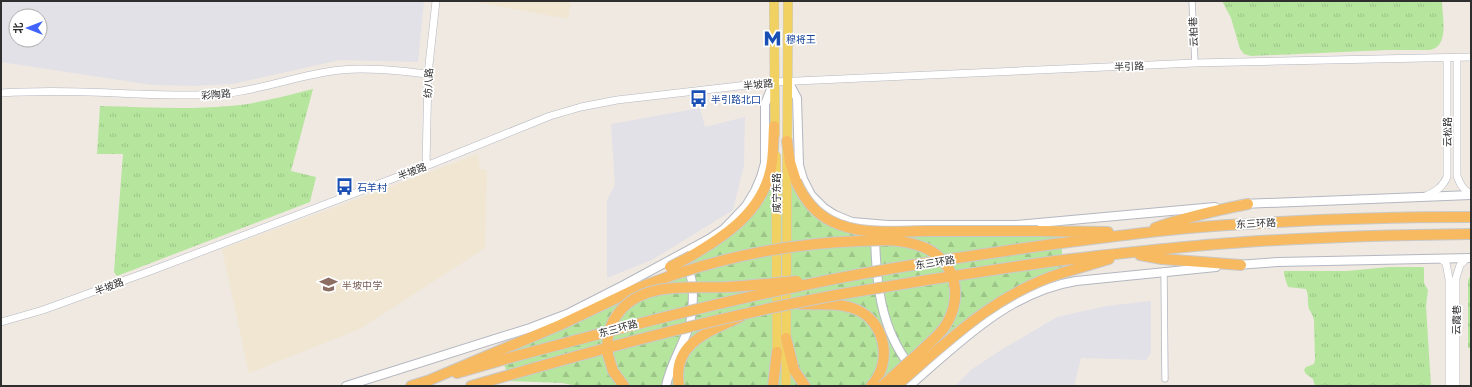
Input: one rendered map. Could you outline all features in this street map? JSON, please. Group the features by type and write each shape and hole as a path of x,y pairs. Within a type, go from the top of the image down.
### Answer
{"highway":[{"path":"672,271 686,255 735,227 751,210 758,200 770,173 774,126"},
{"path":"787,141 790,162 796,181 804,196 820,213 832,222 852,228 885,232 1038,231 1140,233 1217,209 1248,204"},
{"name":"东三环路","path":"411,386 649,320 839,278 905,266 1140,233 1246,224 1330,220 1471,217"},
{"name":"东三环路","path":"471,386 610,347 701,324 794,304 908,283 1129,252 1284,240 1471,234"},
{"path":"425,382 540,333 672,271 745,255 813,244 884,240 907,242 927,248 943,261 952,276 954,285 955,294 952,312 945,326 935,339 882,386"},
{"path":"896,386 984,312 1017,292 1041,280 1129,252 1162,259 1241,265"},
{"path":"624,386 618,379 611,366 607,350 608,336 610,326 618,313 625,305 638,296 647,292 663,289 741,286 839,278"},
{"path":"794,304 836,305 849,307 860,312 872,321 881,337 884,354 881,372 871,386"},
{"path":"679,386 678,375 680,364 683,355 690,345 704,334 748,314"},
{"path":"786,338 795,371 805,386"},
{"path":"773,386 777,352"}],"main road":[{"name":"咸宁东路","path":"774,1 774,126 776,174 778,386"},
{"name":"咸宁东路","path":"786,386 788,1"},
{"path":"788,81 798,98 799,165 806,187 820,205 835,215 852,222 874,225 1020,225 1248,204 1471,195"},
{"path":"346,386 540,325 588,304 686,255 724,229 743,210 756,191 764,166 765,104 774,82"},
{"path":"874,225 877,279 882,312 898,349 919,377"},
{"path":"666,386 675,358 688,330 691,312 692,280 688,269 686,255"},
{"path":"909,386 984,322 1006,307 1028,296 1067,282 1164,271 1278,262 1469,258"}],"street":[{"name":"纺八路","path":"426,166 428,74 436,1"},
{"name":"云柏巷","path":"1192,1 1195,64"},
{"name":"半引路","path":"788,81 1195,64 1471,57"},
{"name":"云松路","path":"1426,196 1438,190 1444,184 1447,177 1447,58"},
{"name":"云松路","path":"1457,58 1457,176 1465,191 1471,195"},
{"name":"彩陶路","path":"1,93 33,91 200,95 252,89 320,73 360,68 428,74"},
{"name":"半坡路","path":"1,322 43,310 146,272 426,166 550,116 581,107 617,100 788,81"},
{"name":"云霞巷","path":"1456,386 1456,278 1460,265 1469,258"},
{"name":"云霞巷","path":"1441,259 1446,263 1449,278 1449,386"},
{"path":"1164,271 1165,379"}],"shaded area":[{"path":"1,1 424,1 418,62 340,60 233,84 195,86 152,85 1,62"},
{"path":"470,1 571,1 568,19"},
{"path":"700,108 705,127 745,117 744,165 733,210 652,260 607,278 607,200 615,185 611,124"},
{"name":"半坡中学","path":"478,154 480,169 487,170 485,248 360,329 249,373 222,249"},
{"path":"1151,301 1151,353 1146,360 1081,358 1074,386 955,386 972,369 1057,317 1106,306"}],"green space":[{"path":"1222,1 1442,1 1443,37 1436,47 1430,50 1387,50 1251,56 1244,54 1240,49 1231,18"},
{"path":"313,89 291,171 316,177 310,202 117,276 114,272 123,154 97,154 100,106 181,108 229,106 260,102"},
{"path":"792,180 824,220 1061,234 1063,269 971,317 891,386 578,386 562,383 509,381 501,353 673,269 714,245 771,181"},
{"path":"1389,267 1424,268 1424,283 1428,290 1426,306 1431,386 1315,386 1313,379 1306,374 1304,370 1306,367 1314,364 1315,359 1314,319 1309,309 1307,291 1306,289 1288,287 1284,271 1347,271"},
{"path":"1471,275 1471,348 1468,348 1468,280"}],"place":[{"name":"穆将王","path":"773,39"},
{"name":"半引路北口","path":"698,99"},
{"name":"石羊村","path":"344,187"},
{"name":"半坡中学","path":"329,285"}]}
